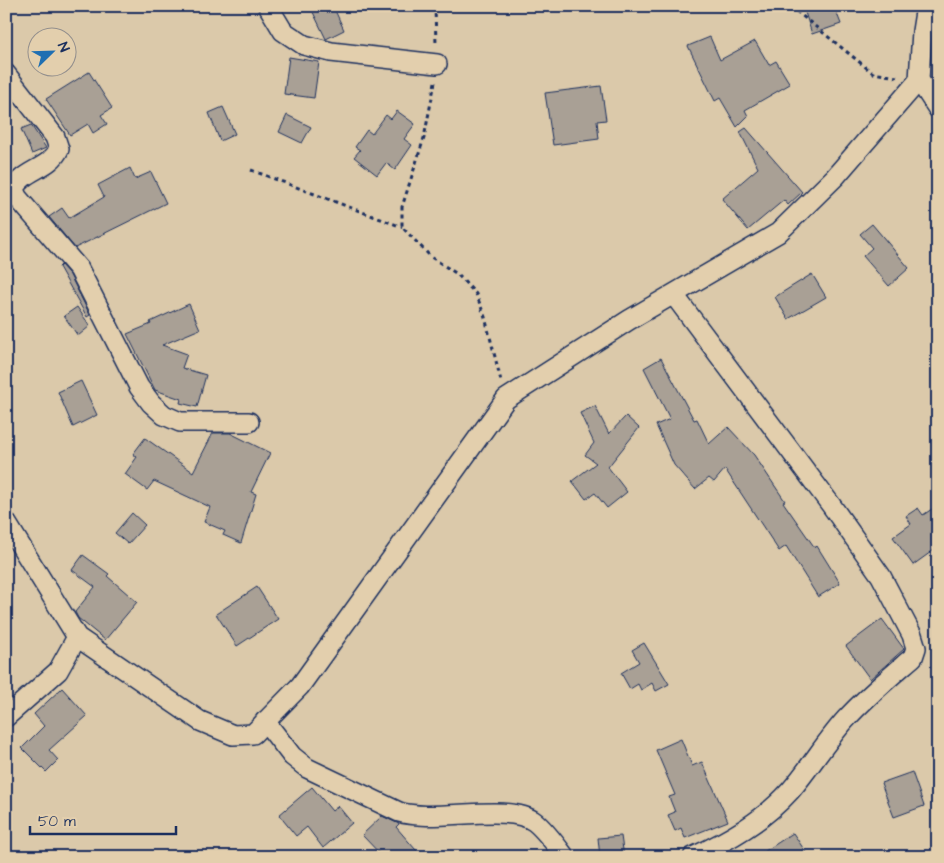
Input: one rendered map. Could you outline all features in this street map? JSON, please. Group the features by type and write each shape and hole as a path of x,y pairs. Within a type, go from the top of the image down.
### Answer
{"street":[{"path":"268,6 283,31 304,45 331,52 437,64"},
{"path":"6,522 77,637 200,721 233,735 253,734 300,686 506,399 629,320 778,233 836,177 918,80 926,6"},
{"path":"6,74 54,137 59,149 54,159 17,182 14,189 17,197 79,269 139,387 164,415 180,422 249,422"},
{"path":"918,80 938,109"},
{"path":"674,295 831,505 875,568 912,635 916,648 913,656 846,720 789,792 765,814 741,832 693,857"},
{"path":"6,717 58,671 77,637"},
{"path":"265,721 292,756 307,768 398,812 413,817 487,814 524,816 534,822 565,857"}],"path":[{"path":"402,227 402,207 424,138 434,96 437,64 435,6"},
{"path":"790,6 873,73 918,80"},
{"path":"250,170 402,227 431,256 457,274 476,294 485,317 506,399"}],"building":[{"path":"310,6 333,6 344,30 326,39"},
{"path":"803,6 834,6 841,24 812,34"},
{"path":"710,37 720,60 755,41 769,65 776,61 790,84 745,110 748,116 737,127 720,98 715,101 688,46"},
{"path":"289,57 319,62 314,98 284,94"},
{"path":"89,72 112,108 101,115 107,124 93,133 88,124 70,135 46,99"},
{"path":"601,86 606,120 597,121 599,139 553,145 545,93"},
{"path":"223,107 235,134 220,141 209,113"},
{"path":"397,111 415,124 404,139 412,145 395,170 386,163 377,175 354,157 360,150 355,147 367,130 372,134 386,115 391,119"},
{"path":"287,115 311,127 302,143 279,132"},
{"path":"31,125 46,148 32,154 21,129"},
{"path":"746,128 802,192 788,205 784,200 748,230 722,199 758,168 740,132"},
{"path":"130,168 135,179 151,172 166,203 75,248 49,217 62,208 69,218 104,197 98,185"},
{"path":"872,224 909,268 889,286 863,256 872,248 860,234"},
{"path":"61,265 70,275 90,315 87,317 59,267"},
{"path":"812,274 826,297 788,319 775,297"},
{"path":"189,304 200,329 162,345 187,354 182,368 206,375 197,407 180,403 181,399 155,390 127,334"},
{"path":"77,307 90,326 78,336 64,316"},
{"path":"661,358 694,420 697,419 709,444 728,427 754,455 785,501 783,502 815,548 817,546 840,583 818,597 786,546 779,551 725,469 714,482 709,478 695,489 674,465 656,425 670,419 644,368"},
{"path":"81,381 97,415 73,427 58,392"},
{"path":"595,406 609,434 626,416 639,428 608,467 627,492 607,508 595,493 586,499 572,481 596,463 585,455 594,443 580,413"},
{"path":"213,433 230,433 270,453 251,492 256,494 241,543 223,535 225,531 204,522 210,507 154,481 147,490 125,474 137,457 133,454 145,438 193,472"},
{"path":"938,505 938,547 913,565 893,537 911,524 906,516 918,508 923,515"},
{"path":"132,513 145,525 128,544 115,533"},
{"path":"83,555 109,574 107,576 137,602 105,640 78,618 75,612 95,587 72,570"},
{"path":"257,587 278,619 237,646 216,614"},
{"path":"882,619 904,649 870,679 846,646"},
{"path":"644,643 669,684 656,691 652,683 641,690 638,684 630,689 621,673 639,662 632,650"},
{"path":"62,688 87,716 49,750 58,760 46,772 22,748 44,726 34,714"},
{"path":"681,739 692,766 702,762 728,821 685,838 681,828 675,831 668,815 675,812 669,797 675,795 656,750"},
{"path":"912,772 924,806 894,817 881,783"},
{"path":"312,787 332,811 338,806 352,823 323,848 307,827 296,836 279,815"},
{"path":"382,816 399,824 396,827 422,857 383,857 362,835"},
{"path":"793,833 809,857 756,857"},
{"path":"621,836 624,857 600,857 598,838"}]}
